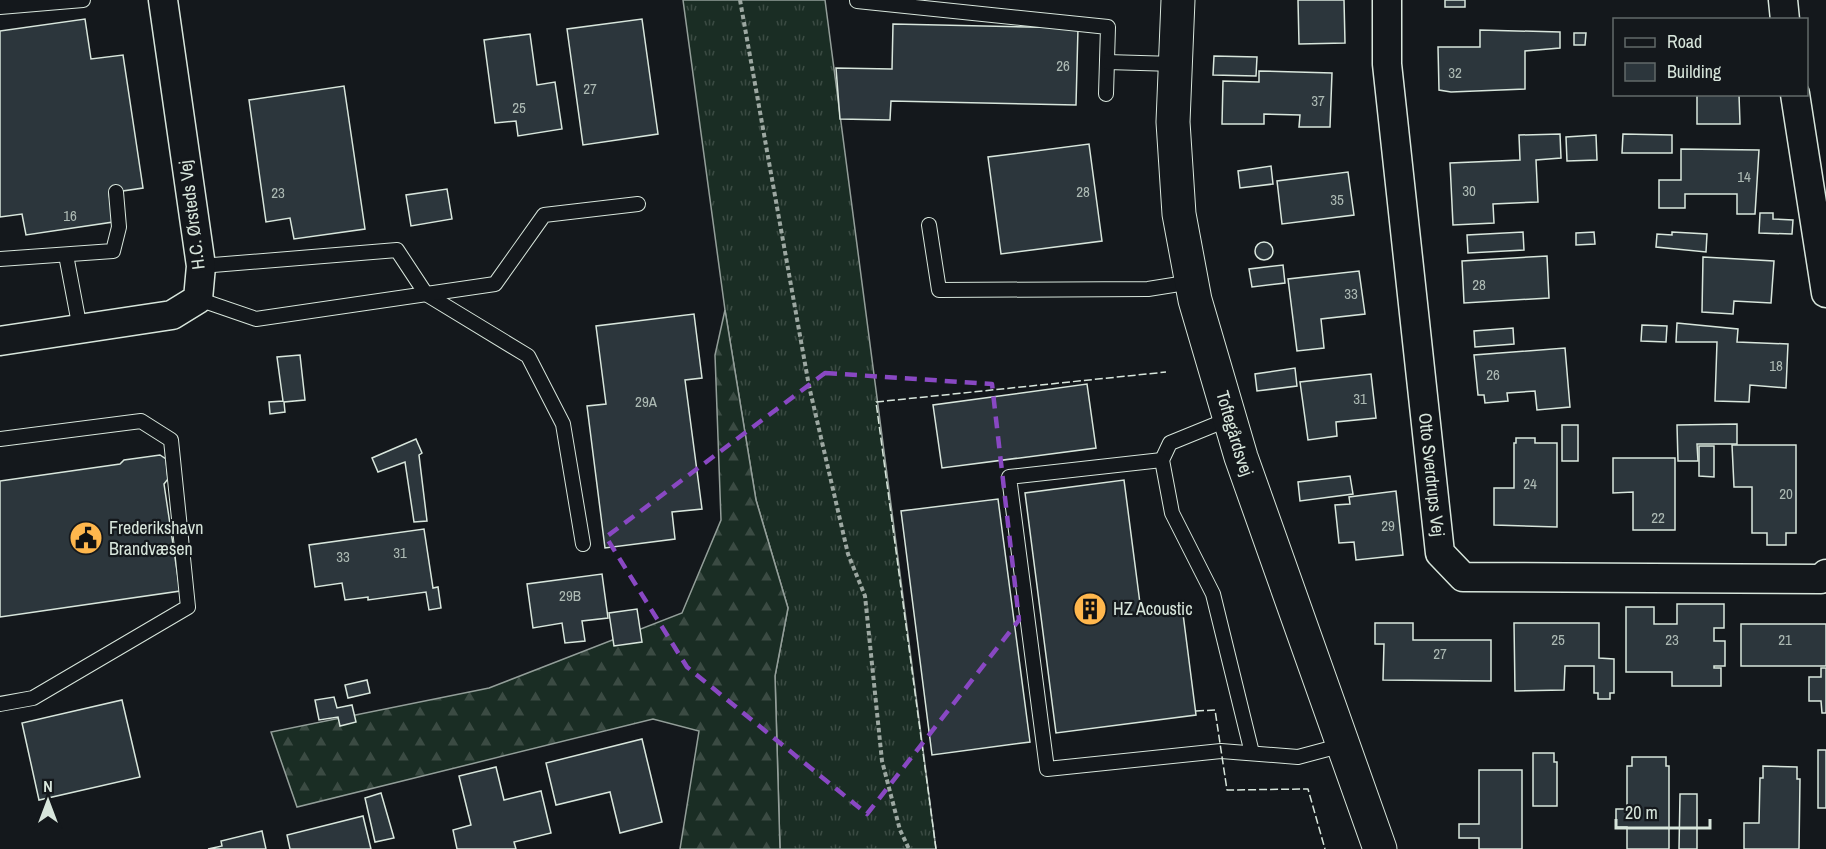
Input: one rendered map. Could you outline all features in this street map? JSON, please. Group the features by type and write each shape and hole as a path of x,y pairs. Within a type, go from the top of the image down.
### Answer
{"street":[{"name":"H.C. Ørsteds Vej","path":"163,0 201,266 198,299"},
{"name":"Toftegårdsvej","path":"1178,0 1173,122 1179,214 1192,282 1229,419 1380,849"},
{"name":"Otto Sverdrups Vej","path":"1387,0 1387,64 1440,553 1463,577 1821,579 1826,574"},
{"path":"1783,0 1785,18"},
{"path":"1796,96 1826,293"},
{"path":"0,341 172,315 198,299"}],"lane":[{"path":"0,7 83,0"},
{"path":"857,1 1108,27 1106,94"},
{"path":"1107,62 1174,64"},
{"path":"0,258 113,251 119,227 116,192"},
{"path":"198,299 256,319 495,284 544,215 638,204"},
{"path":"929,225 939,290 1148,288 1192,282"},
{"path":"201,266 398,250 426,294 528,356 563,424 583,544"},
{"path":"66,255 80,328"},
{"path":"1229,419 1170,443 1162,460 1172,513 1213,594 1252,753"},
{"path":"0,439 141,421 171,440 188,607 33,698 0,705"},
{"path":"1162,460 1009,477 1047,769 1221,751 1298,757 1343,745"}],"path":[{"path":"740,0 809,386 848,554 865,596 882,761 900,830 909,849"}],"highlighted area":[{"path":"825,373 992,384 1019,620 867,814 687,667 606,537"}],"green space":[{"path":"683,0 825,0 936,849 780,849 775,676 788,608 756,500 725,310"},
{"path":"725,310 756,500 788,608 775,676 780,849 680,849 699,731 653,719 297,807 271,732 489,688 682,613 721,520 715,355"}],"building":[{"path":"1298,0 1344,0 1345,43 1299,44"},
{"path":"1445,0 1465,0 1465,7 1445,7"},
{"path":"85,19 91,59 123,55 143,188 109,193 113,222 26,235 22,214 0,217 0,31"},
{"path":"642,19 658,134 583,145 567,29"},
{"path":"893,24 1078,28 1076,105 891,101 890,120 840,119 836,68 892,69"},
{"path":"1480,30 1560,32 1560,48 1525,51 1525,89 1451,92 1439,90 1438,47 1480,47"},
{"path":"1574,33 1586,33 1585,45 1574,45"},
{"path":"530,34 537,85 555,82 562,129 518,136 516,121 495,123 484,40"},
{"path":"1214,56 1257,57 1256,76 1213,75"},
{"path":"1259,71 1332,73 1330,127 1299,127 1300,115 1264,114 1264,124 1222,124 1223,81 1259,82"},
{"path":"344,86 365,229 294,239 290,218 266,222 249,100"},
{"path":"1697,96 1739,96 1740,124 1697,124"},
{"path":"1560,134 1561,158 1536,160 1538,202 1493,204 1494,223 1453,225 1450,163 1520,160 1519,135"},
{"path":"1623,134 1672,135 1672,153 1622,153"},
{"path":"1596,135 1597,160 1567,161 1566,137"},
{"path":"1089,144 1102,241 1001,254 988,157"},
{"path":"1681,149 1759,150 1755,214 1737,214 1737,194 1685,194 1685,208 1659,208 1659,180 1681,180"},
{"path":"1271,166 1273,184 1240,188 1238,171"},
{"path":"1348,172 1354,215 1282,224 1277,181"},
{"path":"447,189 452,219 411,226 406,195"},
{"path":"1760,213 1773,213 1773,219 1793,220 1792,234 1759,233"},
{"path":"1523,232 1524,250 1468,253 1467,235"},
{"path":"1594,232 1595,244 1576,245 1576,233"},
{"path":"1672,232 1707,234 1706,252 1656,247 1657,234 1672,235"},
{"path":"1264,242 1270,245 1273,251 1270,257 1264,260 1258,257 1255,251 1258,245"},
{"path":"1547,256 1549,298 1464,303 1462,261"},
{"path":"1703,257 1774,261 1771,303 1734,301 1733,314 1702,312"},
{"path":"1283,265 1285,283 1252,287 1249,269"},
{"path":"1359,271 1365,314 1321,319 1324,348 1297,351 1288,279"},
{"path":"694,314 702,378 685,380 702,509 672,512 675,539 605,548 587,406 606,404 596,326"},
{"path":"1677,323 1738,329 1737,342 1788,344 1786,388 1750,385 1749,402 1715,401 1717,342 1676,342"},
{"path":"1642,325 1667,326 1666,342 1641,341"},
{"path":"1513,328 1514,344 1475,347 1474,331"},
{"path":"1565,348 1570,407 1537,410 1535,391 1507,393 1508,401 1485,403 1484,395 1478,395 1474,355"},
{"path":"300,355 305,400 284,402 285,412 270,414 269,402 283,401 277,357"},
{"path":"1295,368 1297,386 1257,391 1255,374"},
{"path":"1371,374 1376,418 1336,422 1337,436 1308,440 1300,382"},
{"path":"1087,384 1096,448 942,468 933,405"},
{"path":"1737,424 1737,444 1697,444 1698,461 1678,461 1677,425"},
{"path":"1562,425 1578,425 1578,461 1562,461"},
{"path":"1516,438 1535,438 1535,443 1557,443 1557,527 1494,525 1494,488 1514,488"},
{"path":"416,439 422,453 419,455 427,521 414,522 405,462 378,472 372,458"},
{"path":"1732,445 1796,445 1796,533 1786,533 1786,545 1767,545 1767,533 1752,533 1752,487 1734,487"},
{"path":"1699,446 1714,446 1714,477 1699,476"},
{"name":"Frederikshavn Brandvæsen","path":"160,455 166,459 168,479 164,484 180,591 0,617 0,481 120,464 124,460"},
{"path":"1613,458 1675,458 1675,530 1633,530 1633,492 1613,493"},
{"path":"1350,476 1353,494 1300,501 1298,482"},
{"name":"HZ Acoustic","path":"1124,480 1141,611 1182,606 1196,715 1056,733 1025,493"},
{"path":"1396,491 1403,555 1356,560 1354,542 1339,543 1335,505 1350,504 1349,497"},
{"path":"998,499 1030,742 932,755 901,511"},
{"path":"424,529 433,588 438,587 441,608 429,610 426,592 368,600 368,597 345,600 342,583 315,587 309,545"},
{"path":"602,574 608,618 582,621 585,641 565,643 562,623 533,628 527,584"},
{"path":"1677,604 1724,604 1724,628 1714,628 1714,641 1725,641 1725,666 1714,666 1714,668 1721,668 1721,686 1672,686 1672,672 1626,672 1626,607 1654,607 1654,624 1677,624"},
{"path":"637,609 642,642 614,646 609,613"},
{"path":"1375,623 1413,623 1413,640 1491,640 1491,681 1383,680 1384,644 1375,644"},
{"path":"1514,623 1599,623 1599,658 1614,659 1614,693 1610,693 1610,699 1598,699 1598,693 1594,693 1594,666 1565,666 1564,690 1515,691"},
{"path":"1741,624 1826,624 1826,666 1741,666"},
{"path":"1821,668 1826,668 1826,713 1822,713 1821,701 1809,701 1809,677 1821,677"},
{"path":"367,680 370,693 348,698 345,685"},
{"path":"334,697 337,708 352,705 356,722 340,726 338,717 319,720 315,700"},
{"path":"122,700 140,777 39,800 22,723"},
{"path":"642,739 662,822 620,833 610,792 556,805 546,763"},
{"path":"1818,750 1826,750 1826,808 1818,808"},
{"path":"1533,753 1554,753 1554,762 1557,762 1557,806 1533,806"},
{"path":"1632,757 1666,757 1666,766 1669,766 1669,849 1627,849 1627,827 1616,827 1616,809 1627,809 1627,766 1632,766"},
{"path":"1763,766 1797,767 1797,779 1800,779 1799,849 1744,849 1744,823 1759,823 1760,778 1763,778"},
{"path":"496,767 504,800 541,791 551,833 514,842 516,849 457,849 453,830 471,825 459,776"},
{"path":"1479,770 1522,770 1522,849 1479,849 1479,838 1459,838 1459,824 1479,824"},
{"path":"381,793 394,838 375,842 365,798"},
{"path":"1680,794 1697,794 1697,849 1679,849"},
{"path":"363,816 371,849 290,849 287,835"},
{"path":"262,831 266,849 208,849 222,846 221,841"}],"fence":[{"path":"936,849 876,402 1166,372"},
{"path":"1196,711 1215,710 1227,790 1308,789 1325,849"}],"place":[{"name":"Frederikshavn Brandvæsen","path":"86,538"},
{"name":"HZ Acoustic","path":"1090,609"}]}
